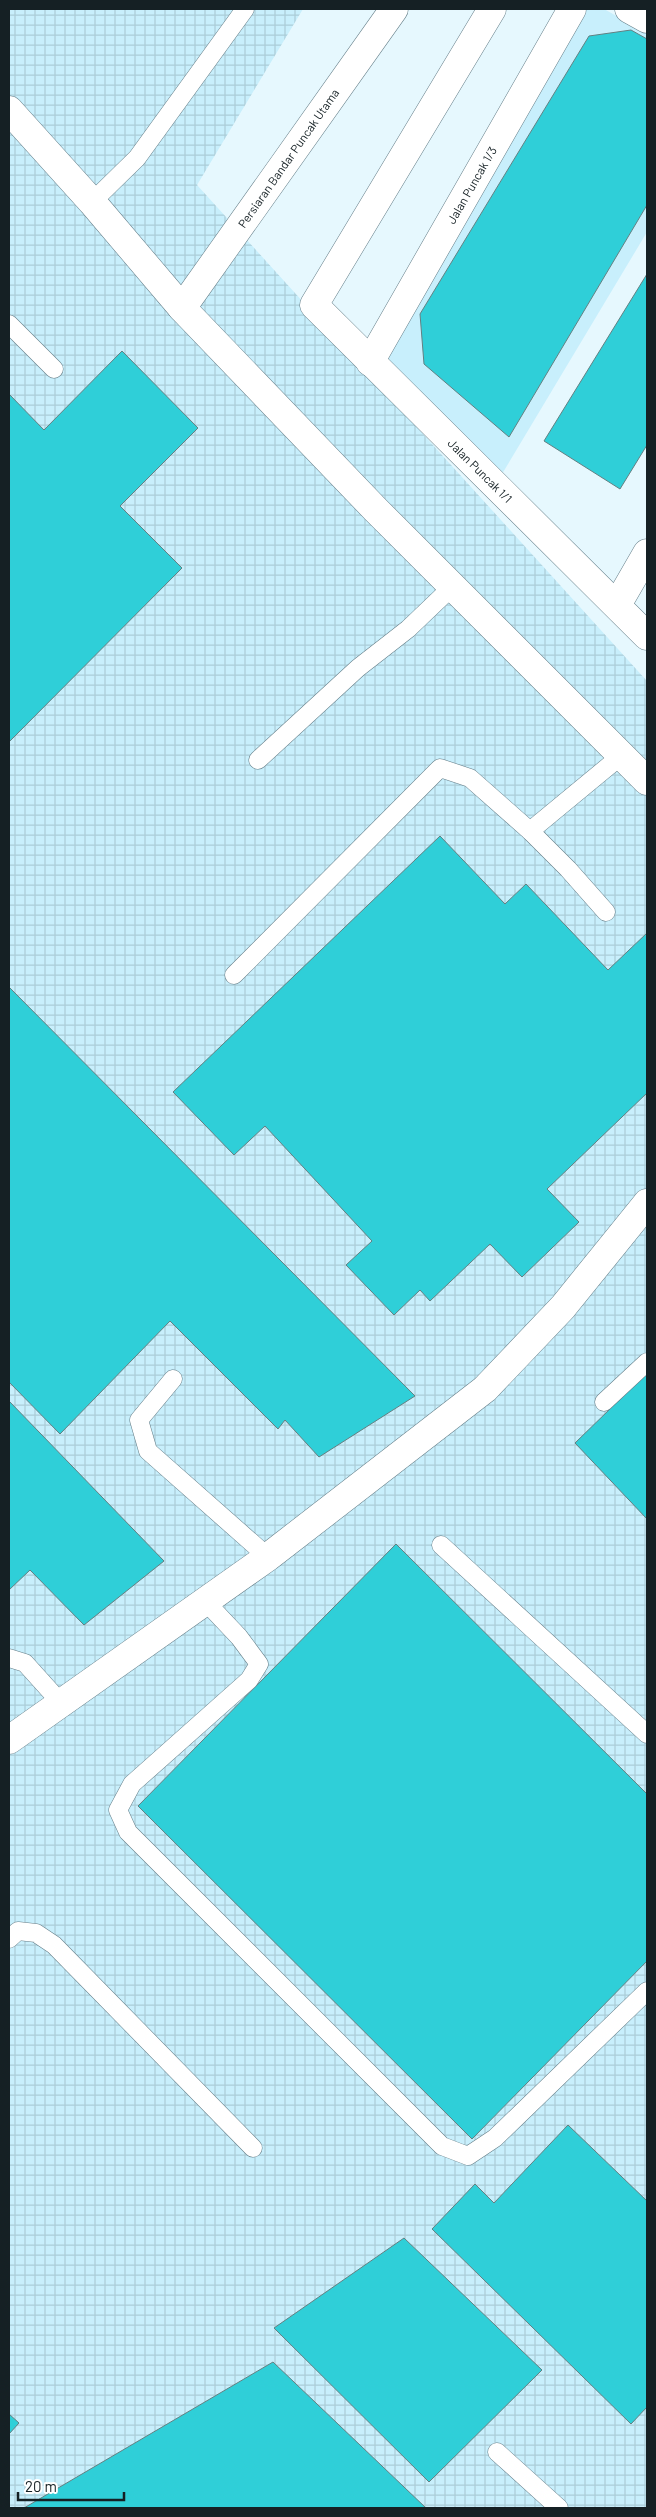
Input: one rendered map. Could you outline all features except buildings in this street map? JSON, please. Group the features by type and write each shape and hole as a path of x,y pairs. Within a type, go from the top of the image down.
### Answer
{"street":[{"name":"Persiaran Bandar Puncak Utama","path":"182,308 394,9"},
{"name":"Jalan Puncak 1/1","path":"492,9 314,305 617,604 647,636"},
{"name":"Jalan Puncak 1/3","path":"370,362 572,9"},
{"path":"629,9 647,19"},
{"path":"9,110 92,202 182,308 375,510 647,781"},
{"path":"617,604 647,553"},
{"path":"9,1740 268,1557 485,1389 564,1307 647,1203"}],"lane":[{"path":"92,202 137,158 245,9"},
{"path":"9,324 54,369"},
{"path":"258,760 358,668 408,629 453,586"},
{"path":"530,831 622,755"},
{"path":"234,975 440,768 470,778 530,831 568,869 606,912"},
{"path":"604,1402 647,1362"},
{"path":"173,1379 139,1420 148,1451 268,1557"},
{"path":"441,1545 647,1734"},
{"path":"206,1600 239,1637 259,1664 249,1680 132,1784 118,1810 128,1832 442,2146 468,2156 495,2138 647,1991"},
{"path":"9,1658 25,1663 61,1703"},
{"path":"9,1939 18,1931 36,1933 54,1945 253,2148"},
{"path":"496,2452 559,2508"}],"shaded area":[{"path":"9,9 303,9 197,185 647,681 647,2508 9,2508"},
{"path":"587,9 604,9 647,33 647,232 502,474 385,359"}]}
